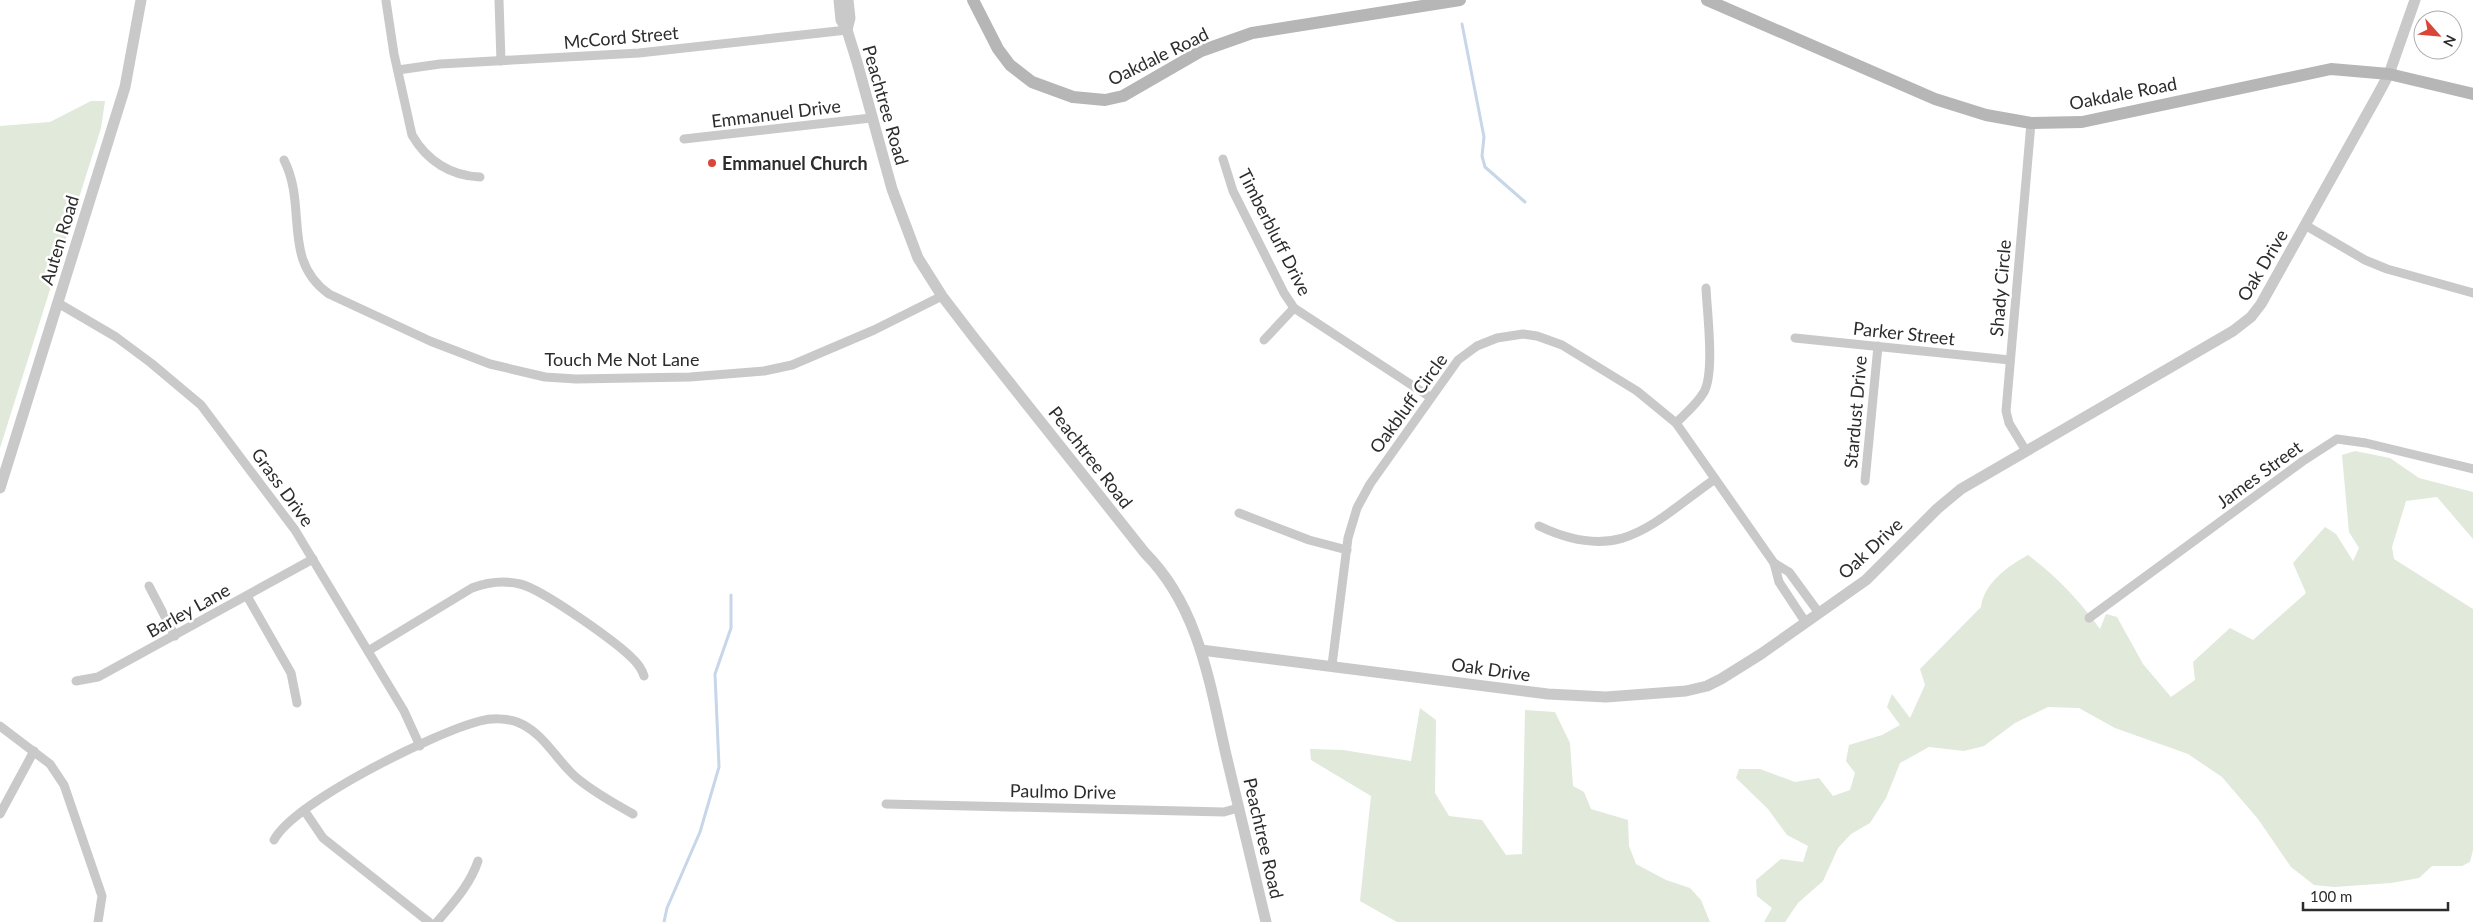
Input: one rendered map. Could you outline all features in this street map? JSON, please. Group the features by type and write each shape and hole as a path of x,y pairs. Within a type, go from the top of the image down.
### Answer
{"main road":[{"name":"Oakdale Road","path":"973,0 998,49 1010,65 1032,82 1073,97 1104,100 1123,96 1201,51 1252,33 1460,0"},
{"name":"Oakdale Road","path":"1708,0 1935,99 1986,115 2031,123 2082,122 2331,68 2389,74 2473,94"}],"street":[{"name":"Auten Road","path":"0,488 125,87 136,39 141,0"},
{"path":"499,0 501,62"},
{"name":"Peachtree Road","path":"839,0 841,20 847,30 871,118 906,230 918,258 942,296 1139,546 1157,565 1182,603 1201,650 1266,922"},
{"name":"Peachtree Road","path":"847,30 850,18 848,0"},
{"name":"Oak Drive","path":"1201,650 1332,665 1548,694 1604,697 1650,695 1686,691 1707,686 1745,664 1866,580 1948,499 2243,324 2261,304 2389,74 2415,0"},
{"path":"386,1 412,135 419,146 446,169 460,175 480,177"},
{"name":"McCord Street","path":"398,70 440,64 639,54 847,30"},
{"name":"Emmanuel Drive","path":"684,139 871,118"},
{"name":"Shady Circle","path":"2026,451 2007,419 2010,360 2031,123"},
{"name":"Timberbluff Drive","path":"1223,159 1233,191 1284,294 1294,308 1430,397"},
{"name":"Touch Me Not Lane","path":"284,160 295,191 299,247 310,276 319,286 338,298 430,341 490,364 524,373 559,378 640,379 764,371 792,365 824,352 942,296"},
{"path":"2306,225 2366,260 2387,269 2473,292"},
{"path":"1676,423 1698,400 1707,384 1709,368 1706,288"},
{"name":"Grass Drive","path":"58,303 108,332 144,358 201,405 295,530 404,711 420,746"},
{"path":"1264,340 1294,308"},
{"name":"Oakbluff Circle","path":"1332,665 1346,550 1352,522 1362,496 1430,397 1458,360 1477,346 1503,336 1523,334 1549,339 1562,345 1637,391 1676,423 1774,563 1779,582 1806,623"},
{"name":"Parker Street","path":"1795,338 2010,360"},
{"name":"Stardust Drive","path":"1865,481 1878,346"},
{"name":"James Street","path":"2089,618 2303,461 2337,440 2366,443 2473,470"},
{"path":"1539,526 1554,533 1584,542 1605,544 1644,529 1715,479"},
{"path":"1239,513 1318,543 1346,550"},
{"name":"Barley Lane","path":"76,681 98,677 313,559"},
{"name":"Oakbluff Circle","path":"1774,563 1789,572 1819,613"},
{"path":"368,651 472,588 490,582 503,581 521,584 548,597 628,654 640,667 644,676"},
{"path":"149,586 175,636"},
{"path":"246,596 291,673 297,703"},
{"path":"274,840 278,831 304,810 360,774 420,746 482,721 506,720 517,722 539,736 577,778 633,814"},
{"path":"0,726 50,764 59,775 72,807 102,896 98,922"},
{"path":"0,814 34,751"},
{"name":"Paulmo Drive","path":"886,804 1224,812 1238,808"},
{"path":"304,810 313,827 323,838 429,922"},
{"path":"437,922 466,887 474,875 478,861"}],"green space":[{"path":"91,101 105,101 101,128 0,448 0,126 50,122"},
{"path":"2355,451 2390,458 2419,478 2473,492 2473,539 2437,497 2406,501 2392,547 2394,559 2473,609 2473,850 2470,862 2462,866 2432,866 2419,878 2391,883 2334,887 2314,885 2291,867 2258,819 2222,777 2188,754 2115,728 2079,708 2048,707 2015,723 1984,746 1964,751 1929,747 1900,763 1886,798 1870,823 1851,834 1838,848 1823,881 1798,903 1785,922 1764,922 1772,908 1757,896 1756,880 1781,859 1803,862 1808,846 1787,835 1768,809 1736,778 1739,769 1760,769 1795,782 1819,778 1833,796 1850,790 1855,773 1846,761 1849,745 1882,735 1900,725 1887,707 1892,694 1910,718 1925,685 1920,669 1981,607 1987,590 1998,576 2028,555 2067,589 2100,629 2106,614 2117,617 2143,664 2171,697 2195,680 2193,662 2230,628 2253,640 2306,593 2293,563 2325,527 2336,534 2353,561 2359,548 2349,532 2342,455"},
{"path":"1420,708 1436,720 1435,793 1449,816 1482,820 1506,855 1522,854 1525,710 1555,712 1570,743 1573,786 1584,792 1591,809 1628,820 1629,846 1636,864 1666,880 1690,888 1701,900 1710,922 1397,922 1360,901 1371,796 1311,760 1310,749 1343,750 1411,761"}],"waterway":[{"path":"1462,24 1484,137 1482,156 1485,167 1525,202"},
{"path":"664,922 667,908 700,832 719,767 715,674 731,628 731,595"}],"place":[{"name":"Emmanuel Church","path":"712,163"}]}
